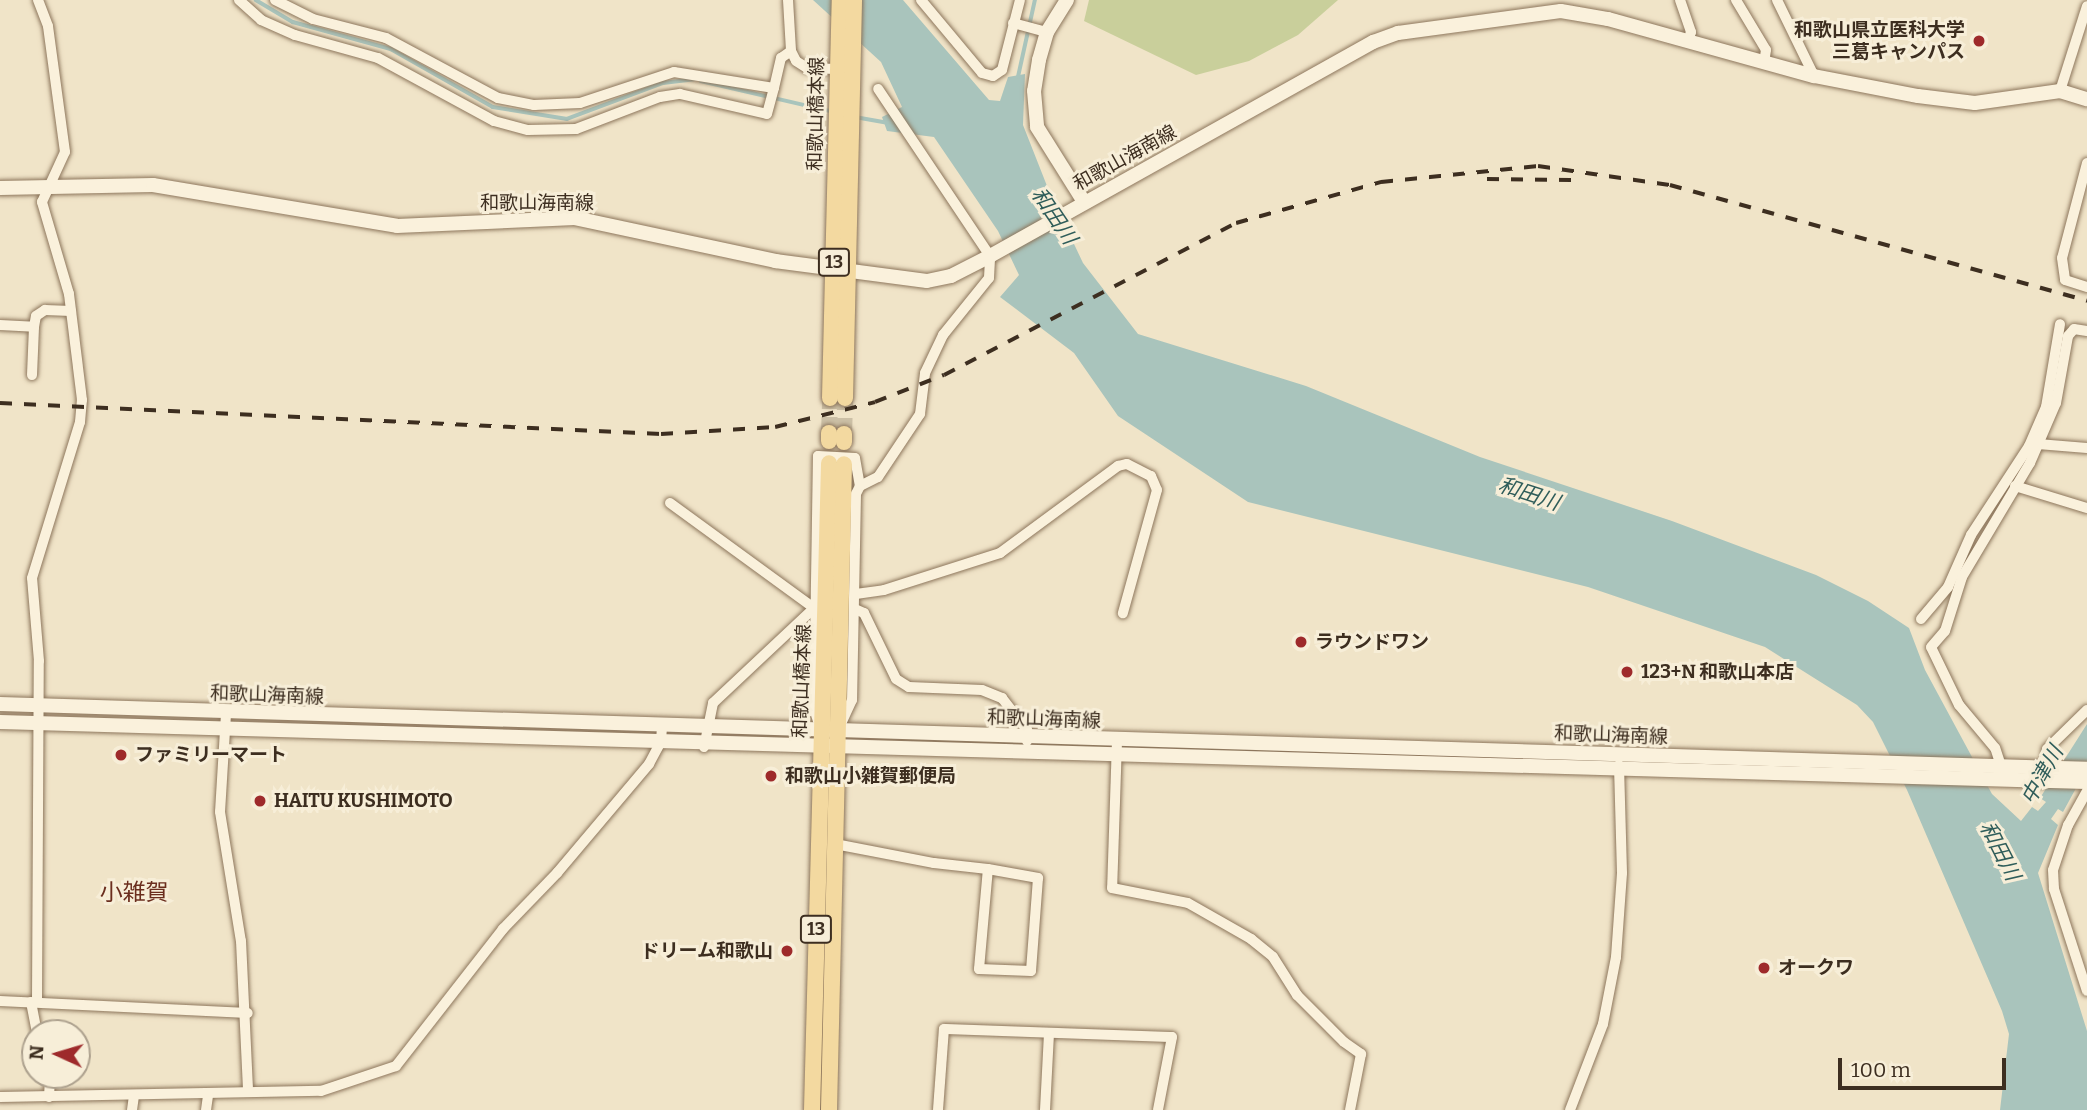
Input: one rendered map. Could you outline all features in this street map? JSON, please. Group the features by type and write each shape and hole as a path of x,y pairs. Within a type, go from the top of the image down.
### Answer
{"main road":[{"name":"和歌山橋本線","path":"839,0 838,49 847,68"},
{"name":"和歌山橋本線","path":"838,398 844,104 854,0"},
{"path":"1067,0 1042,31 1034,91 1037,127 1084,202"},
{"name":"和歌山海南線","path":"0,188 153,185 397,226 575,218 841,271 938,280 994,254 1373,42 1398,33 1561,11 1608,19 1814,76 1975,103 2060,91 2087,99"},
{"name":"和歌山橋本線","path":"812,1110 820,748 829,731 836,464"},
{"name":"和歌山海南線","path":"0,704 661,734 705,745 837,748 1027,744"},
{"name":"和歌山海南線","path":"0,722 225,730 661,734 706,728 829,731 1027,744 1619,762 1889,776 2044,772 2086,781"},
{"name":"和歌山橋本線","path":"829,731 837,748 829,1110"},
{"name":"和歌山海南線","path":"1619,762 1882,762 1998,772"}],"street":[{"path":"36,1019 40,706 32,578 80,422 71,311 42,202 65,152 48,26 38,0"},
{"path":"239,0 261,20 398,67 510,127 564,132 660,97 680,94 767,114 781,58 791,51"},
{"path":"275,0 313,19 386,38 515,103 560,107 674,72 774,88"},
{"path":"788,0 791,51 807,68 847,68"},
{"path":"921,0 982,74 993,76 1002,70 1017,24 1020,0"},
{"path":"1680,0 1690,32 1688,41"},
{"path":"1736,0 1766,50 1764,62"},
{"path":"1777,0 1814,76"},
{"path":"2060,91 2087,6"},
{"path":"1017,24 1042,31"},
{"path":"860,486 878,477 920,414 925,373 943,335 989,278 994,254 878,89"},
{"path":"2087,163 2062,258 2065,280 2087,287"},
{"path":"32,375 36,316 45,310 71,311"},
{"path":"1921,619 1948,587 1971,535 2029,446 2046,407 2060,324"},
{"path":"0,326 34,327"},
{"path":"1998,772 1995,748 1959,705 1931,647 1945,632 1962,577 2038,444 2056,403 2068,336 2074,329 2087,331"},
{"path":"2038,444 2087,448"},
{"path":"818,456 855,458 860,486 856,494 856,594 852,700 829,731 814,709 814,558 818,456"},
{"path":"856,594 884,590 1000,553 1118,466 1127,464 1151,477 1157,490 1123,613"},
{"path":"2015,486 2087,508"},
{"path":"670,503 784,582 815,610"},
{"path":"855,609 864,613 896,679 909,687 982,690 1002,698 1027,730 1027,744"},
{"path":"705,745 706,728 713,703 815,610"},
{"path":"2044,772 2047,749 2087,710"},
{"path":"226,714 220,812 248,1013 248,1092"},
{"path":"0,1097 208,1096 248,1092 321,1091 396,1066 503,929 557,873 649,764 661,734"},
{"path":"1117,747 1112,888 1188,903 1251,939 1273,957 1297,995 1344,1042 1361,1054 1350,1110"},
{"path":"1570,1110 1603,1024 1615,968 1622,873 1619,762"},
{"path":"2086,781 2053,870 2054,889 2087,991"},
{"path":"835,844 988,869 1038,878 1031,971 979,968 988,869"},
{"path":"0,1000 248,1013"},
{"path":"938,1110 944,1028 1172,1038 1158,1110"},
{"path":"1045,1110 1049,1033"},
{"path":"49,1089 49,1097"},
{"path":"132,1110 134,1096"},
{"path":"206,1110 208,1096"},
{"path":"34,1110 36,1097"}],"green space":[{"path":"1089,0 1338,0 1298,35 1249,61 1196,75 1084,21"}],"water":[{"name":"和田川","path":"813,0 903,0 989,100 1000,101 1008,77 1025,74 1023,125 1049,191 1083,263 1138,334 1306,386 1480,457 1672,521 1816,575 1868,601 1909,628 1925,670 1992,794 2021,821 2032,807 2038,811 2046,802 2040,798 2087,724 2087,768 2063,812 2058,809 2051,819 2058,825 2038,873 2087,1031 2087,1110 2000,1110 2009,1034 2002,1011 1907,790 1873,722 1857,705 1765,647 1588,587 1248,502 1118,416 1074,353 1000,297 1019,275 998,231 934,137 887,131 882,117 902,107 881,62"}],"waterway":[{"path":"256,0 293,22 391,49 493,107 567,119 663,83 694,79"},
{"path":"1018,77 1035,0"},
{"path":"701,81 834,112"},
{"path":"855,117 888,123"}],"tunnel":[{"path":"829,433 830,398"},
{"path":"844,434 845,398"}],"railway":[{"path":"0,403 661,434 775,427 875,402 944,375 1236,223 1381,182 1538,166 1670,185 2087,301"},
{"path":"1487,179 1571,180"}],"place":[{"name":"和歌山県立医科大学 三葛キャンパス","path":"1979,41"},
{"name":"ラウンドワン","path":"1301,642"},
{"name":"123+N 和歌山本店","path":"1627,672"},
{"name":"ファミリーマート","path":"121,755"},
{"name":"和歌山小雑賀郵便局","path":"771,776"},
{"name":"HAITU KUSHIMOTO","path":"260,801"},
{"name":"ドリーム和歌山","path":"787,951"},
{"name":"オークワ","path":"1764,968"}],"district":[{"name":"小雑賀","path":"134,892"}],"water label":[{"name":"中津川","path":"2042,775"}]}
